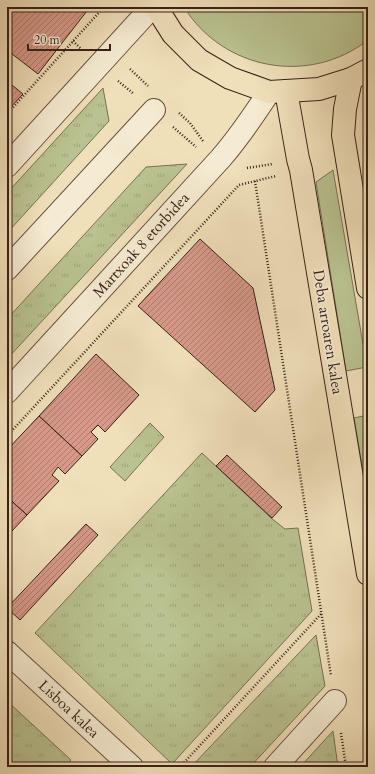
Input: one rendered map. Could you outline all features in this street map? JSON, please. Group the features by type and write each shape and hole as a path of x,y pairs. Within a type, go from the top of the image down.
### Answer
{"main road":[{"path":"156,7 173,34 199,60 230,78 277,92 319,89 360,75"},
{"path":"360,75 345,109 343,135 364,241 368,288"},
{"name":"Deba arroaren kalea","path":"277,92 301,170 368,574"}],"street":[{"path":"7,166 152,7"},
{"name":"Martxoak 8 etorbidea","path":"7,392 225,154 253,116 277,92"},
{"path":"7,269 154,110"},
{"name":"Lisboa kalea","path":"7,652 132,767"},
{"path":"275,767 335,701"}],"path":[{"path":"7,114 104,7"},
{"path":"242,169 277,163"},
{"path":"7,436 239,185 281,175"},
{"path":"255,181 335,701"},
{"path":"180,767 322,614"}],"green space":[{"path":"184,7 368,7 368,40 345,54 320,63 294,66 268,64 244,57 221,45 201,28"},
{"path":"103,88 109,121 7,233 7,193"},
{"path":"187,164 7,359 7,319 146,167"},
{"path":"333,170 367,367 346,371 316,182"},
{"path":"368,415 368,502 354,418"},
{"path":"150,423 164,437 125,481 110,467"},
{"path":"202,453 271,518 285,529 298,528 312,611 172,764 35,633"},
{"path":"316,635 325,686 250,767 191,767"},
{"path":"7,701 71,760 64,767 7,767"},
{"path":"333,731 338,767 300,767"}],"building":[{"path":"7,7 90,7 38,74 7,50"},
{"path":"7,81 23,94 7,111"},
{"path":"200,239 253,288 275,390 255,412 138,306"},
{"path":"96,354 139,395 105,432 98,425 91,432 98,439 82,456 39,416"},
{"path":"39,416 82,456 65,474 58,467 52,475 59,481 27,515 7,497 7,450"},
{"path":"227,455 282,507 272,518 216,466"},
{"path":"7,497 27,515 11,532 7,529"},
{"path":"86,524 98,535 20,620 7,608"}]}
